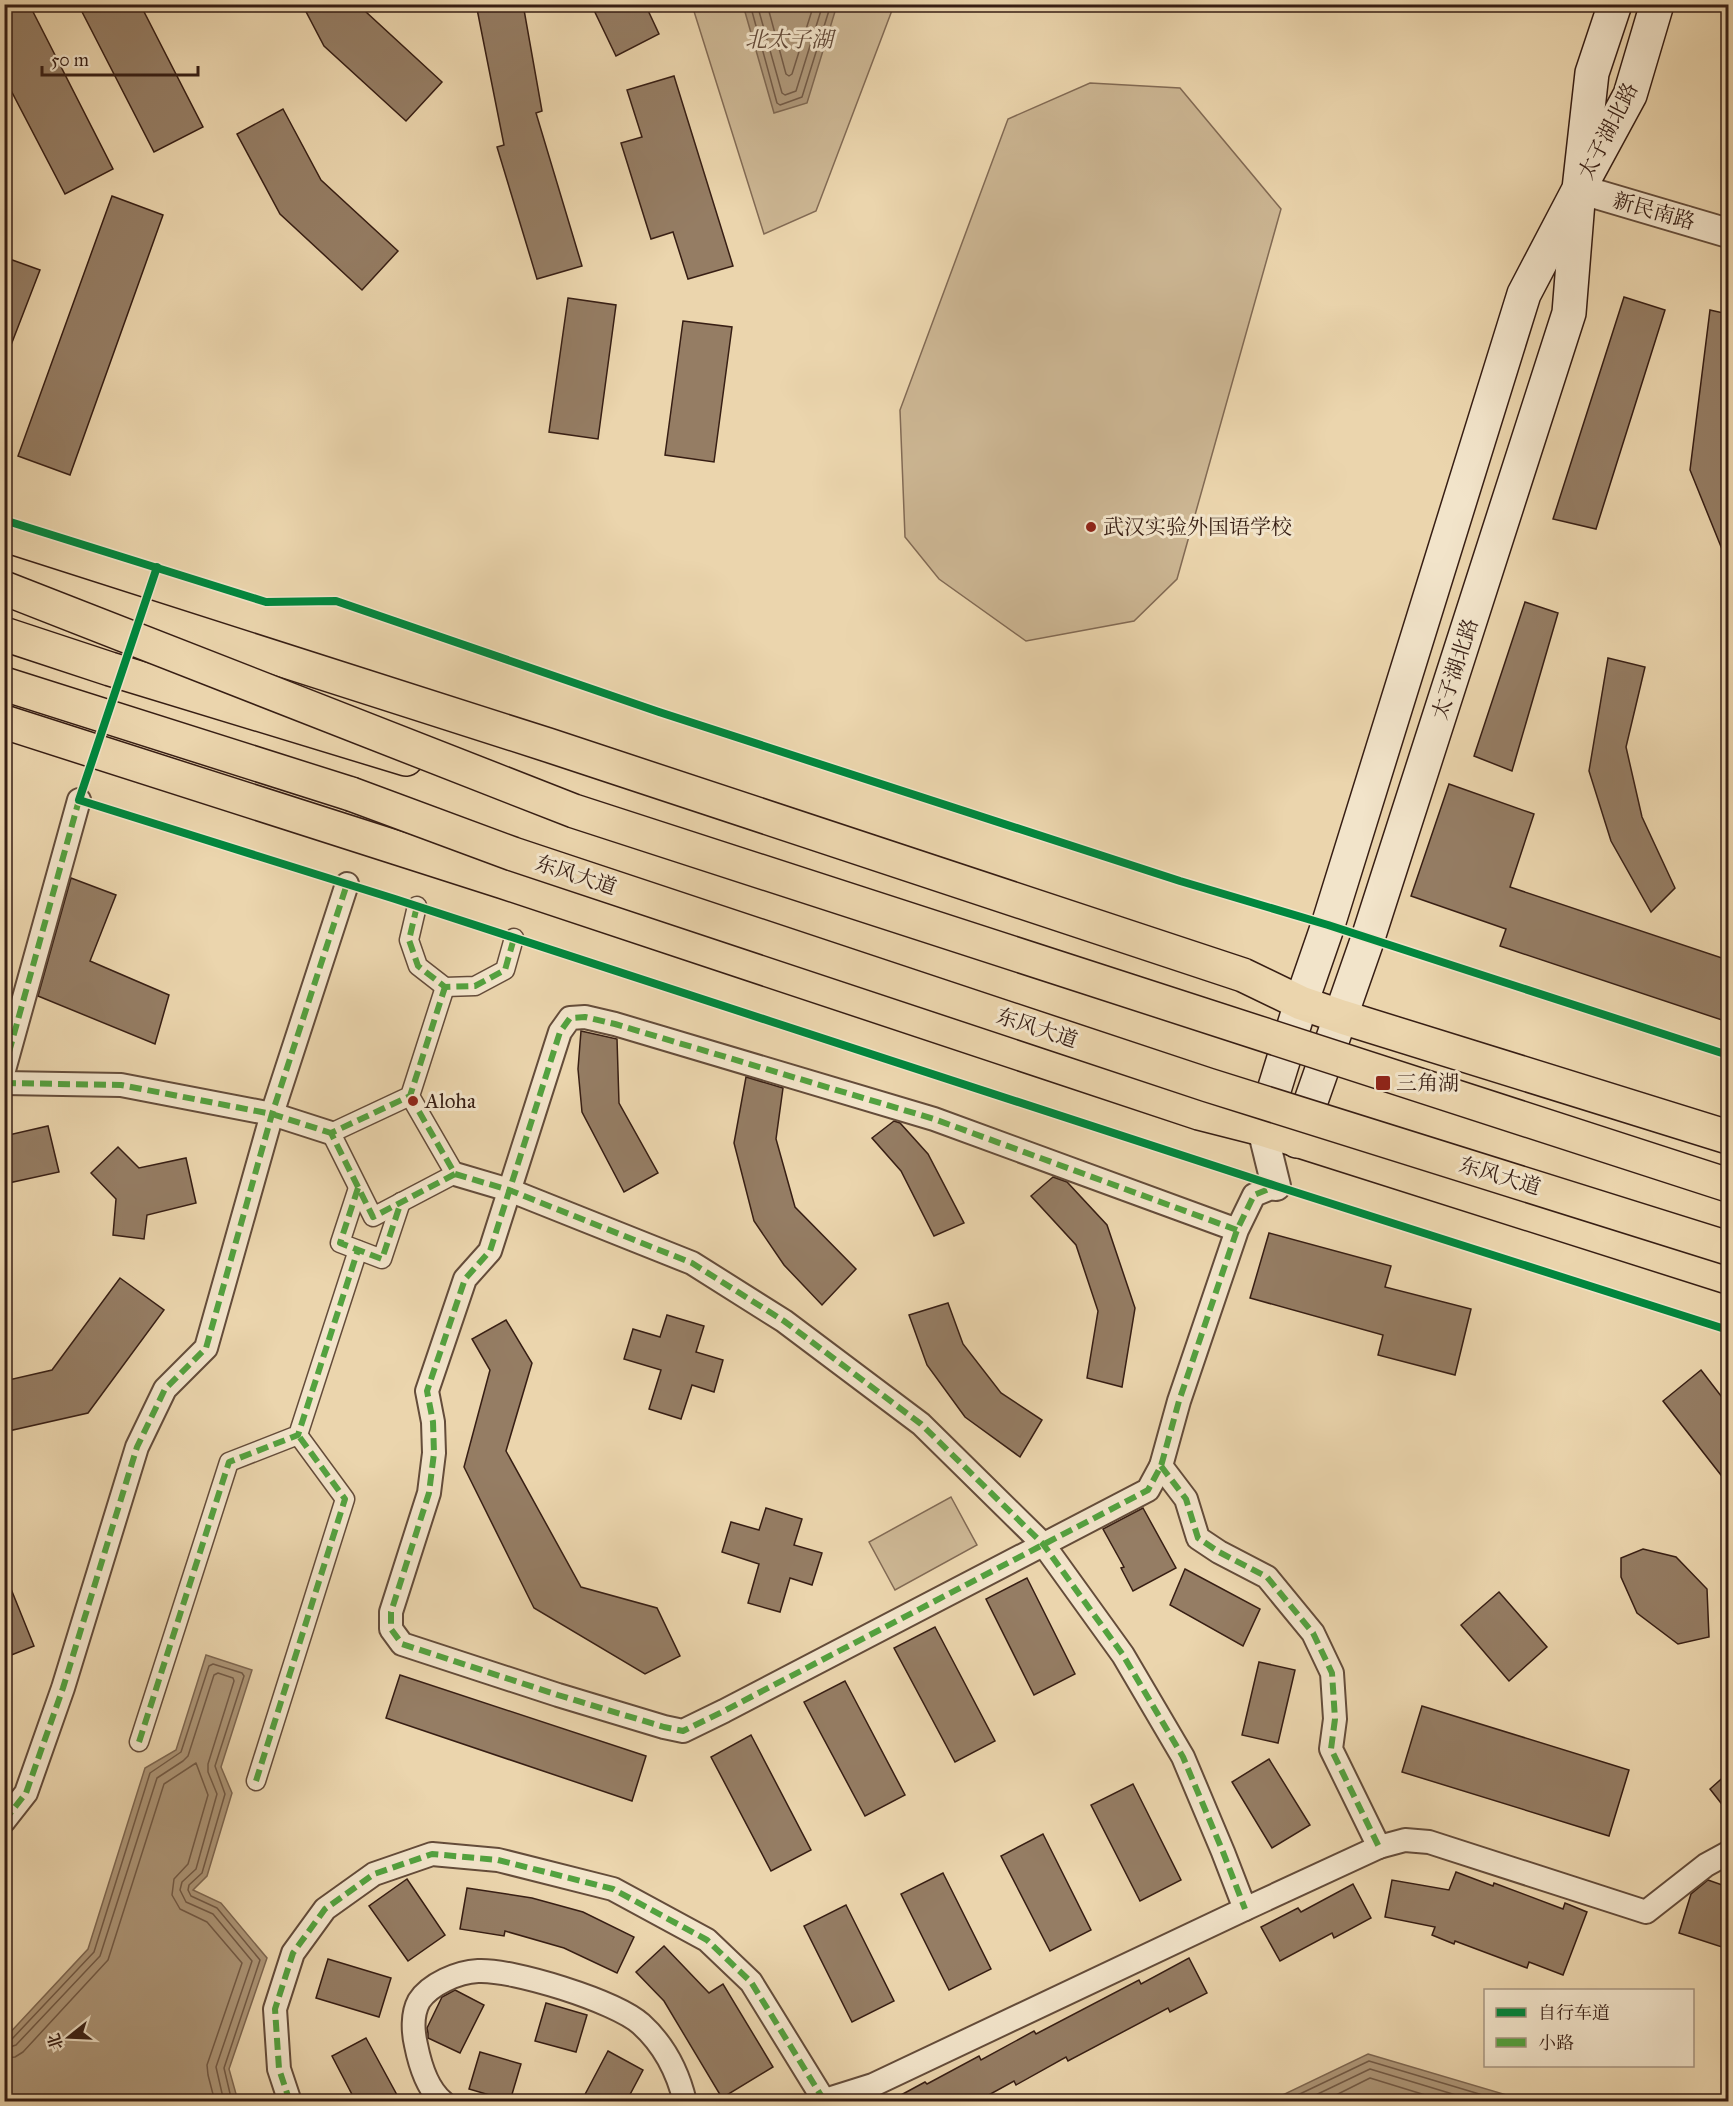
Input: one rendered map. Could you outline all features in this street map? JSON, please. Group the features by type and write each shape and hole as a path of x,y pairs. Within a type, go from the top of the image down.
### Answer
{"main road":[{"name":"太子湖北路","path":"1297,1141 1342,1017 1569,313 1579,189 1592,73 1615,4"},
{"name":"太子湖北路","path":"1262,1130 1524,294 1630,95 1657,4"},
{"path":"4,571 548,745 1243,975 1301,1003 1342,1017 1728,1137"},
{"path":"4,588 574,811"},
{"path":"4,634 133,676 574,811 1728,1185"},
{"path":"4,684 351,794"},
{"path":"4,700 351,794"},
{"path":"4,722 504,882 1199,1113 1262,1130 1728,1277"},
{"name":"东风大道","path":"351,794 513,854 1208,1085 1728,1248"}],"street":[{"name":"新民南路","path":"1579,189 1728,233"},
{"path":"4,1070 79,800"},
{"path":"4,1821 26,1793 63,1688 137,1447 165,1389 206,1348 272,1114 348,884"},
{"path":"417,906 409,940 418,966 445,987 475,986 505,970 514,939"},
{"path":"4,1083 121,1085 272,1114 331,1132 410,1096 445,987"},
{"path":"1237,1230 934,1119 585,1017 570,1018 560,1032 490,1251 465,1279 427,1390 433,1422 434,1453 429,1492 391,1611 391,1629 402,1644 558,1695 683,1731 724,1712 1148,1490 1161,1466 1179,1401 1237,1230 1254,1195 1276,1186 1262,1130"},
{"path":"410,1096 455,1174 509,1190 692,1263 784,1321 921,1424 1043,1544 1123,1655 1183,1757 1245,1909"},
{"path":"331,1132 374,1217 455,1174"},
{"path":"358,1188 340,1243 382,1259 401,1202"},
{"path":"298,1435 358,1250"},
{"path":"139,1742 229,1462 298,1435"},
{"path":"256,1781 345,1499 298,1435"},
{"path":"1161,1466 1186,1499 1198,1538 1219,1552 1267,1576 1313,1632 1332,1673 1335,1719 1331,1749 1379,1847"},
{"path":"290,2102 279,2070 275,2009 293,1953 324,1909 374,1874 432,1854 498,1860 613,1889 707,1940 751,1982 822,2101 873,2085 1379,1847 1405,1840 1430,1842 1646,1912 1706,1865 1728,1853"},
{"path":"443,2102 437,2097 421,2067 412,2029 419,2001 442,1980 478,1971 526,1977 607,2004 640,2023 669,2057 686,2102"}],"shaded area":[{"path":"692,5 894,5 816,211 764,234"},
{"path":"1090,83 1180,88 1281,209 1177,579 1134,621 1026,641 939,579 905,537 900,410 1008,119"},
{"path":"951,1497 977,1545 895,1590 869,1542"}],"water":[{"name":"北太子湖","path":"743,5 837,5 807,103 774,113"},
{"path":"206,1655 252,1670 221,1767 232,1793 207,1876 193,1890 221,1903 267,1958 229,2069 238,2101 5,2101 5,2038 88,1949 145,1768 176,1750"},
{"path":"1368,2054 1527,2101 1270,2101"}],"building":[{"path":"4,4 29,4 113,169 65,194 4,77"},
{"path":"78,4 140,4 203,127 154,152"},
{"path":"302,4 361,4 365,11 442,82 406,121 324,46"},
{"path":"476,4 523,4 542,111 536,113 582,266 537,279 497,147 504,145"},
{"path":"591,4 645,4 659,34 616,56"},
{"path":"674,76 733,266 688,279 673,232 651,239 621,143 642,137 627,90"},
{"path":"283,109 321,180 398,251 362,290 280,214 237,134"},
{"path":"112,196 163,215 70,475 18,456"},
{"path":"4,257 40,270 6,358 4,358"},
{"path":"1624,297 1665,310 1596,529 1553,519"},
{"path":"568,298 616,305 598,439 549,432"},
{"path":"1710,310 1728,314 1728,564 1690,470"},
{"path":"683,321 732,327 714,462 665,455"},
{"path":"1525,602 1558,613 1512,771 1474,756"},
{"path":"1608,658 1645,667 1626,747 1642,817 1675,888 1651,912 1611,841 1589,771"},
{"path":"1449,784 1534,814 1510,887 1728,960 1728,1022 1500,946 1506,929 1411,896"},
{"path":"71,878 116,895 90,961 169,995 155,1044 38,996"},
{"path":"581,1031 617,1039 619,1103 658,1173 624,1192 582,1112 578,1069"},
{"path":"746,1077 783,1088 776,1139 795,1207 856,1269 822,1305 784,1265 754,1221 734,1143"},
{"path":"894,1121 900,1123 928,1154 964,1223 934,1236 901,1171 872,1138"},
{"path":"48,1126 59,1172 4,1184 4,1136"},
{"path":"118,1147 139,1168 186,1158 196,1203 147,1215 144,1239 113,1235 116,1199 91,1173"},
{"path":"1053,1177 1067,1182 1107,1225 1135,1308 1122,1387 1087,1378 1098,1311 1076,1245 1031,1196"},
{"path":"1269,1233 1391,1266 1385,1287 1471,1309 1455,1375 1378,1355 1383,1335 1250,1298"},
{"path":"120,1278 164,1310 88,1413 4,1432 4,1381 52,1370"},
{"path":"948,1303 963,1344 1001,1393 1042,1420 1020,1457 965,1417 927,1365 909,1315"},
{"path":"667,1315 704,1326 696,1352 723,1360 714,1392 692,1385 681,1419 649,1409 661,1370 624,1359 633,1329 660,1337"},
{"path":"506,1320 532,1363 506,1451 581,1587 657,1608 680,1656 645,1674 534,1608 464,1467 490,1370 472,1339"},
{"path":"1701,1370 1728,1405 1728,1484 1663,1401"},
{"path":"766,1508 802,1519 794,1545 822,1553 812,1585 790,1578 780,1612 748,1603 759,1564 722,1552 731,1522 759,1530"},
{"path":"1143,1508 1176,1568 1133,1591 1121,1568 1124,1567 1103,1529"},
{"path":"1643,1549 1676,1557 1707,1589 1709,1637 1678,1644 1637,1613 1621,1577 1621,1558"},
{"path":"1185,1569 1260,1609 1243,1646 1170,1605"},
{"path":"4,1575 34,1646 4,1658"},
{"path":"1027,1578 1075,1674 1034,1695 986,1599"},
{"path":"1499,1592 1547,1647 1509,1681 1461,1625"},
{"path":"935,1627 995,1741 955,1762 894,1648"},
{"path":"1259,1662 1295,1670 1278,1743 1242,1735"},
{"path":"400,1675 646,1756 632,1801 386,1718"},
{"path":"845,1681 905,1795 865,1816 804,1702"},
{"path":"1422,1706 1629,1770 1609,1836 1402,1772"},
{"path":"751,1735 811,1850 771,1871 711,1757"},
{"path":"1269,1759 1310,1825 1272,1848 1232,1782"},
{"path":"1728,1773 1728,1812 1710,1789"},
{"path":"1133,1784 1181,1880 1140,1901 1091,1805"},
{"path":"1043,1834 1091,1930 1050,1951 1001,1856"},
{"path":"1456,1872 1493,1886 1494,1883 1563,1909 1565,1903 1587,1912 1563,1975 1529,1962 1527,1968 1455,1941 1454,1944 1432,1935 1435,1927 1385,1917 1392,1880 1449,1890"},
{"path":"943,1873 991,1969 949,1990 901,1894"},
{"path":"407,1879 445,1935 408,1961 369,1906"},
{"path":"1708,1880 1728,1887 1728,1949 1679,1933 1691,1894"},
{"path":"1353,1884 1371,1918 1334,1938 1332,1933 1280,1961 1261,1927 1298,1908 1301,1912"},
{"path":"467,1888 532,1898 583,1912 634,1937 617,1973 564,1948 505,1931 504,1936 460,1929"},
{"path":"846,1905 894,2001 852,2022 804,1926"},
{"path":"664,1946 709,1993 723,1984 773,2067 722,2098 664,2001 636,1972"},
{"path":"1189,1958 1207,1993 1170,2012 1168,2008 1068,2061 1066,2057 1016,2085 1014,2081 976,2102 888,2102 979,2056 981,2060 1034,2031 1036,2034 1139,1980 1141,1984"},
{"path":"328,1959 391,1978 379,2017 316,1998"},
{"path":"455,1990 484,2005 460,2053 428,2038 427,2028 442,1997"},
{"path":"546,2003 587,2015 576,2052 535,2041"},
{"path":"366,2038 397,2095 385,2102 356,2102 332,2056"},
{"path":"608,2051 643,2070 626,2102 581,2102"},
{"path":"480,2052 521,2064 510,2101 469,2089"}],"marked path":[{"path":"4,1070 79,800"},
{"path":"4,1821 26,1793 63,1688 137,1447 165,1389 206,1348 272,1114 347,884"},
{"path":"417,906 409,940 418,966 445,987 475,986 505,970 514,938"},
{"path":"410,1096 455,1174 373,1217 331,1133 410,1096 445,987"},
{"path":"1237,1230 934,1119 615,1024 585,1017 570,1018 560,1032 490,1251 465,1279 427,1391 433,1422 434,1453 429,1493 391,1612 391,1629 402,1644 664,1727 683,1731 724,1711 1148,1490 1161,1466 1179,1401 1237,1230 1254,1195 1276,1186"},
{"path":"4,1083 121,1085 272,1114 331,1133"},
{"path":"455,1174 509,1190 692,1263 784,1321 921,1424 1043,1544 1123,1655 1183,1757 1245,1909"},
{"path":"358,1188 340,1243 382,1259 401,1202"},
{"path":"139,1742 229,1462 298,1435 358,1250"},
{"path":"256,1781 345,1499 298,1435"},
{"path":"1161,1466 1186,1499 1198,1538 1219,1552 1267,1577 1313,1633 1332,1673 1335,1719 1331,1749 1379,1847"},
{"path":"290,2102 279,2069 275,2009 293,1953 325,1909 374,1874 432,1854 498,1860 613,1889 707,1940 751,1982 825,2102"}],"cycle path":[{"path":"4,520 266,602 336,601 659,712 1728,1055"},
{"path":"157,567 79,800 395,899 1276,1186 1728,1330"}],"place":[{"name":"武汉实验外国语学校","path":"1091,527"},
{"name":"三角湖","path":"1383,1083"},
{"name":"Aloha","path":"413,1101"}]}
